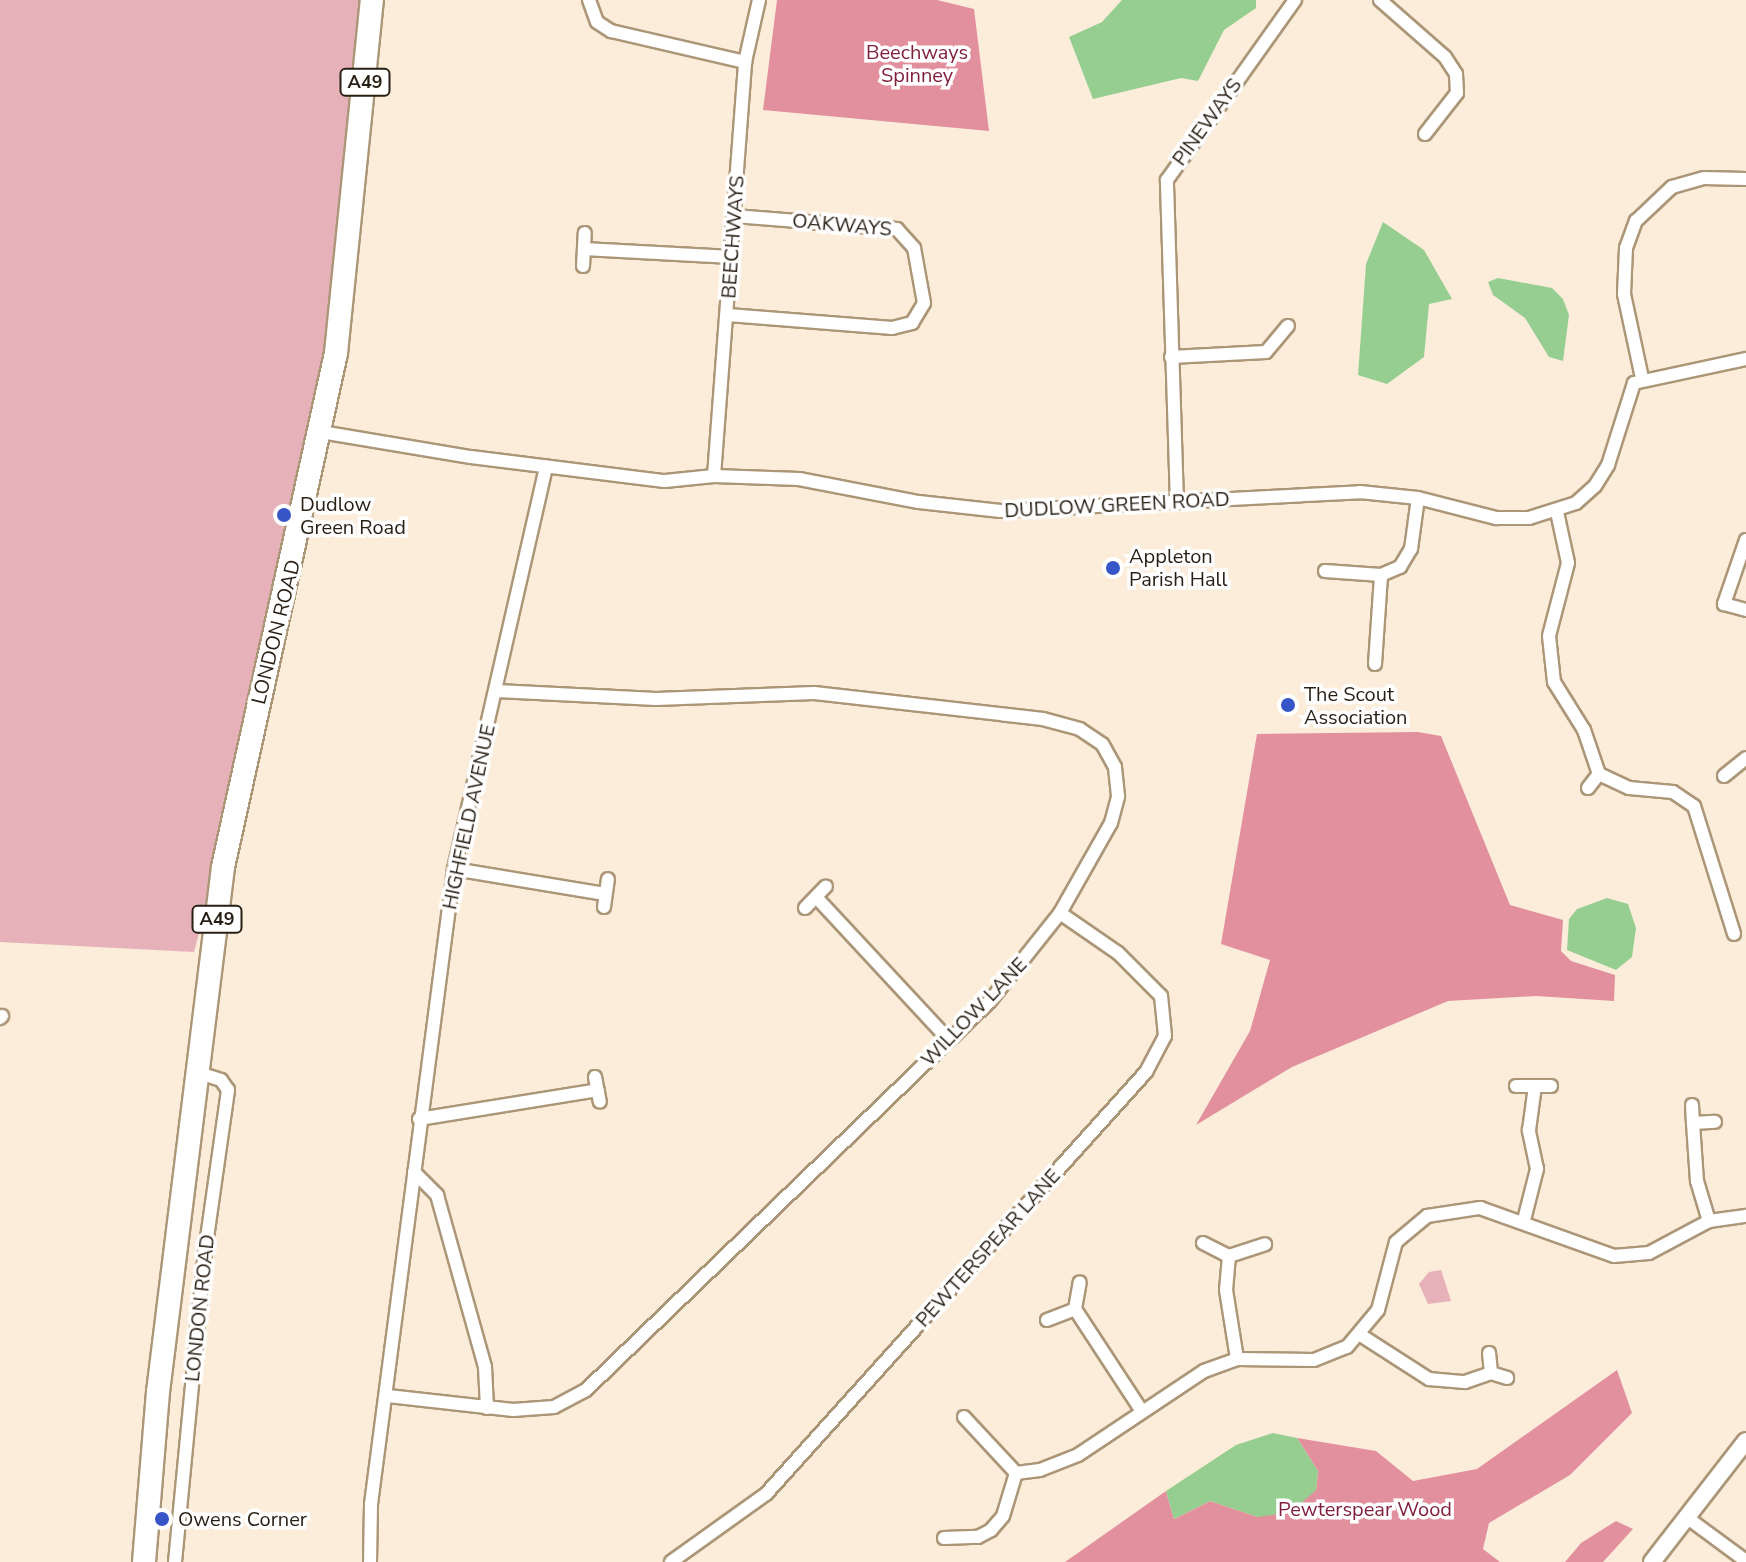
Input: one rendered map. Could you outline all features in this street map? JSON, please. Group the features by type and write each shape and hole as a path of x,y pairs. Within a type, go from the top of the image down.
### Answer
{"highway":[{"name":"LONDON ROAD","path":"144,1562 162,1364 232,812 321,432 350,245 372,0"}],"street":[{"path":"589,0 597,22 611,31 745,62"},
{"name":"BEECHWAYS","path":"714,476 745,62 759,0"},
{"name":"PINEWAYS","path":"1177,503 1167,180 1295,0"},
{"path":"1380,0 1445,57 1456,74 1457,93 1425,134"},
{"path":"1746,179 1704,178 1672,187 1636,221 1626,248 1624,294 1642,378 1746,359"},
{"name":"OAKWAYS","path":"728,315 892,328 912,323 924,303 914,248 897,229 735,216"},
{"path":"583,266 585,233"},
{"path":"584,249 732,257"},
{"path":"1171,357 1266,352 1288,326"},
{"name":"DUDLOW GREEN ROAD","path":"321,432 665,481 714,476 799,479 904,500 1001,511 1177,503 1317,492 1418,498 1496,518 1557,512 1595,486 1608,465 1625,399 1642,378"},
{"name":"HIGHFIELD AVENUE","path":"370,1562 371,1504 388,1396 419,1119 454,869 546,466"},
{"path":"1325,571 1381,575 1400,567 1411,549 1418,498"},
{"path":"1557,512 1568,563 1549,636 1549,660 1554,682 1584,730 1599,774 1629,788 1687,796 1694,806 1734,934"},
{"path":"1746,540 1722,609 1746,610"},
{"path":"1375,664 1381,575"},
{"name":"WILLOW LANE","path":"487,1408 554,1407 586,1390 990,1001 1060,913 1111,823 1118,796 1109,754 1080,729 1043,719 814,693 656,699 497,691"},
{"path":"1724,776 1746,758"},
{"path":"1588,788 1599,774"},
{"path":"454,869 604,901 608,879"},
{"path":"805,908 826,886"},
{"path":"816,897 949,1040"},
{"name":"PEWTERSPEAR LANE","path":"671,1562 766,1494 1146,1072 1165,1036 1161,996 1118,953 1060,913"},
{"name":"LONDON ROAD","path":"175,1562 204,1259 228,1090 221,1080 199,1073"},
{"path":"1516,1086 1551,1086"},
{"path":"1524,1220 1537,1169 1529,1130 1535,1086"},
{"path":"419,1119 598,1090"},
{"path":"1692,1105 1697,1181 1709,1221"},
{"path":"1693,1123 1715,1122"},
{"path":"388,1396 487,1408 485,1367 437,1195 414,1172"},
{"path":"1016,1473 1059,1464 1180,1383 1237,1359 1314,1360 1362,1336 1378,1310 1396,1242 1410,1225 1427,1216 1480,1208 1524,1220 1614,1256 1649,1253 1709,1221 1746,1216"},
{"path":"1203,1243 1229,1256 1265,1244"},
{"path":"1229,1256 1226,1290 1237,1359"},
{"path":"1080,1282 1075,1309 1141,1410"},
{"path":"1047,1320 1075,1309"},
{"path":"1362,1336 1429,1379 1465,1382 1491,1373 1507,1378"},
{"path":"1489,1353 1491,1373"},
{"path":"964,1417 1016,1473"},
{"path":"1652,1562 1689,1519 1746,1441"},
{"path":"944,1538 978,1537 991,1530 1003,1516 1016,1473"},
{"path":"1689,1519 1746,1561"}],"shaded area":[{"path":"0,0 376,0 354,209 241,775 194,952 0,942"},
{"path":"1122,0 1256,0 1256,8 1224,30 1198,81 1181,78 1093,99 1069,37 1102,22"},
{"path":"1383,222 1424,250 1452,299 1429,304 1424,357 1387,384 1358,375 1366,264"},
{"path":"1498,278 1552,288 1563,299 1569,315 1563,361 1549,357 1525,318 1493,295 1488,282"},
{"path":"1607,898 1628,904 1636,928 1632,957 1616,970 1567,950 1569,919 1577,909"},
{"path":"1441,1270 1451,1301 1428,1304 1419,1284 1429,1272"},
{"path":"1273,1433 1297,1438 1318,1471 1316,1490 1291,1512 1258,1517 1210,1501 1174,1519 1166,1491 1236,1445"}],"green space":[{"name":"Beechways Spinney","path":"777,0 937,0 974,9 989,131 763,110"},
{"path":"1418,732 1441,736 1510,905 1563,920 1561,951 1571,961 1615,975 1614,1001 1536,996 1448,1001 1292,1067 1196,1125 1250,1031 1270,960 1221,944 1257,734"},
{"name":"Pewterspear Wood","path":"1617,1370 1632,1413 1570,1475 1489,1523 1483,1549 1500,1562 1065,1562 1166,1491 1174,1519 1210,1501 1258,1517 1316,1490 1318,1471 1297,1438 1376,1451 1413,1481 1477,1469"},
{"path":"1616,1521 1633,1529 1603,1562 1565,1562 1581,1543"}],"place":[{"name":"Dudlow Green Road","path":"284,515"},
{"name":"Appleton Parish Hall","path":"1113,568"},
{"name":"The Scout Association","path":"1288,705"},
{"name":"Owens Corner","path":"162,1519"}]}
